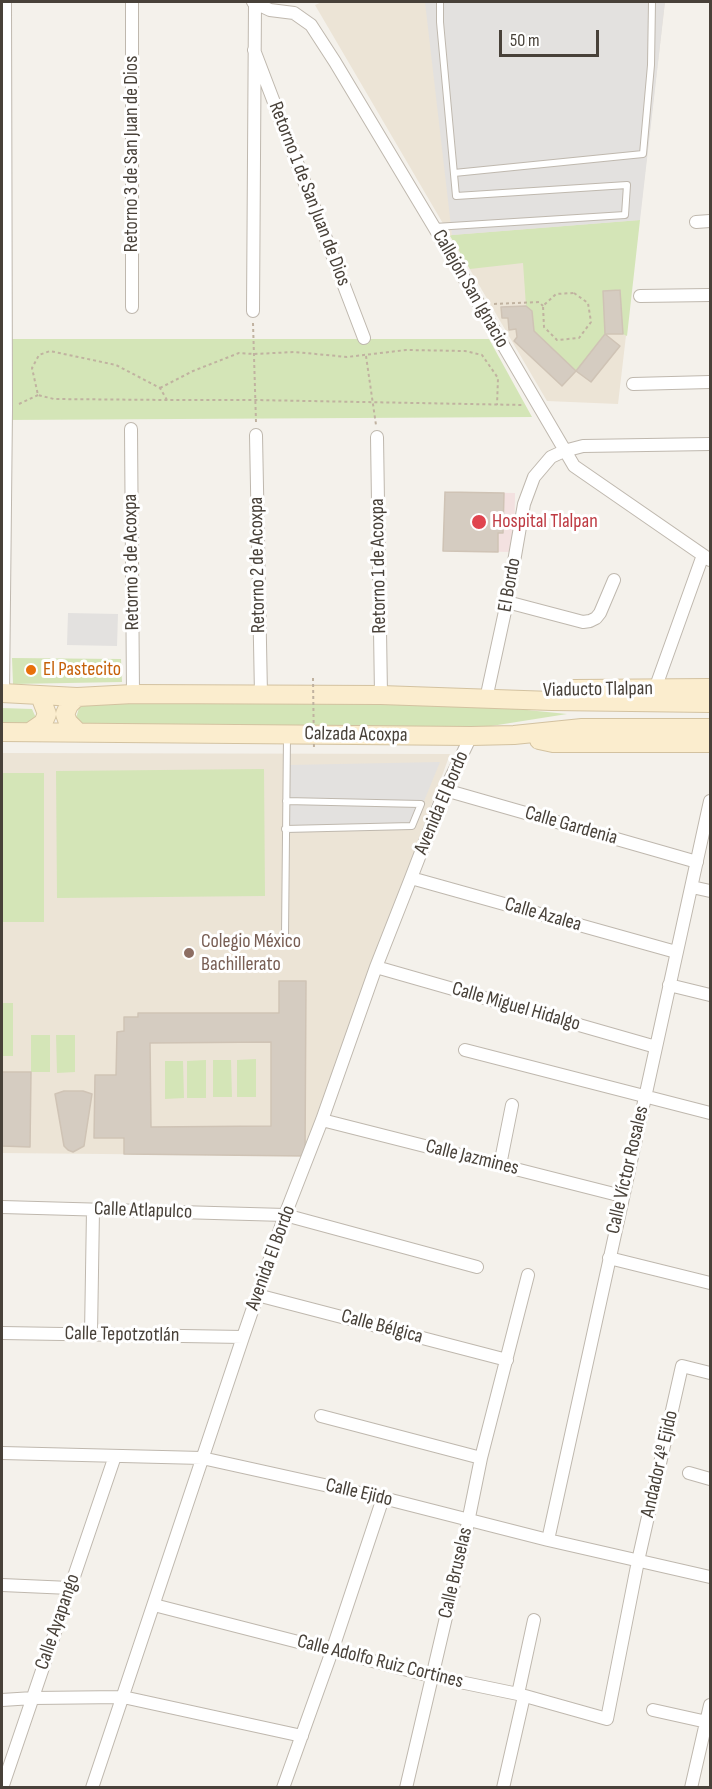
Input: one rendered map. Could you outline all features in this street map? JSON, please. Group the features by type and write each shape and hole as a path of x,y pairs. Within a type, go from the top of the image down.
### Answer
{"main road":[{"name":"Viaducto Tlalpan","path":"486,699 539,689 711,688"},
{"name":"Calzada Acoxpa","path":"2,693 77,697 133,694 381,695 711,703"},
{"path":"30,732 43,723 47,714 40,696"},
{"path":"77,697 69,705 65,714 68,722 78,732"},
{"name":"Calzada Acoxpa","path":"2,732 471,736 514,735 582,728 711,728"},
{"path":"514,735 553,743 711,743"}],"street":[{"path":"2,693 4,2"},
{"name":"Retorno 3 de San Juan de Dios","path":"132,2 132,307"},
{"path":"253,311 254,2"},
{"name":"Callejón San Ignacio","path":"254,2 270,10 294,14 311,25 434,227 574,466 707,557"},
{"name":"Retorno 1 de San Juan de Dios","path":"254,50 364,338"},
{"path":"696,222 711,221"},
{"path":"640,296 711,295"},
{"path":"633,384 711,382"},
{"name":"Retorno 3 de Acoxpa","path":"131,429 133,694"},
{"name":"Retorno 2 de Acoxpa","path":"256,435 261,695"},
{"name":"Retorno 1 de Acoxpa","path":"377,437 381,695"},
{"path":"564,451 586,446 711,444"},
{"name":"El Bordo","path":"486,699 507,602 524,504 534,477 551,457 564,451"},
{"path":"655,689 707,557"},
{"path":"507,602 584,622 590,621 600,613 614,580"},
{"name":"Avenida El Bordo","path":"92,1788 285,1215 322,1120 376,967 445,790 471,736"},
{"name":"Calle Gardenia","path":"445,790 697,862"},
{"name":"Calle Víctor Rosales","path":"548,1540 622,1196 711,801"},
{"name":"Calle Azalea","path":"411,878 676,952"},
{"path":"692,886 711,891"},
{"name":"Calle Miguel Hidalgo","path":"376,967 656,1047"},
{"path":"669,985 711,995"},
{"path":"465,1050 711,1113"},
{"path":"500,1165 512,1105"},
{"name":"Calle Jazmines","path":"322,1120 622,1196"},
{"name":"Calle Atlapulco","path":"2,1206 285,1215 477,1267"},
{"path":"91,1334 93,1209"},
{"path":"609,1258 711,1283"},
{"name":"Calle Bruselas","path":"406,1788 481,1458 528,1275"},
{"name":"Calle Bélgica","path":"257,1295 507,1360"},
{"name":"Calle Tepotzotlán","path":"2,1333 243,1337"},
{"name":"Andador 4º Ejido","path":"607,1719 638,1561 682,1366 711,1372"},
{"path":"321,1416 481,1458"},
{"name":"Calle Ejido","path":"2,1453 202,1458 382,1498 711,1578"},
{"name":"Calle Ayapango","path":"2,1788 115,1456"},
{"path":"689,1473 711,1479"},
{"path":"284,1788 382,1498"},
{"path":"2,1585 70,1587"},
{"name":"Calle Adolfo Ruiz Cortines","path":"154,1605 431,1676 521,1695 607,1719"},
{"path":"503,1788 534,1620"},
{"path":"2,1700 123,1697 302,1736"},
{"path":"691,1788 711,1705"},
{"path":"653,1710 706,1722"}],"lane":[{"path":"434,227 626,215 627,184 456,196 440,2"},
{"path":"454,173 644,154 651,65 652,2"},
{"path":"285,935 287,734"},
{"path":"285,829 412,826 421,804 286,801"}],"path":[{"path":"479,305 539,302 543,306 544,327 557,340 579,338 591,322 588,303 574,293 556,294 543,306"},
{"path":"253,311 256,435"},
{"path":"364,338 377,437"},
{"path":"160,388 193,371 239,353 295,352 347,357 406,350 465,351 482,355 498,378 497,405"},
{"path":"38,396 32,369 39,355 50,351 116,365 160,388 167,400"},
{"path":"4,409 38,396 54,399 255,400 538,406"},
{"path":"313,678 314,750"}],"shaded area":[{"path":"322,2 665,2 618,404 547,401 315,5"},
{"path":"425,2 665,2 640,220 452,235"},
{"name":"Hospital Tlalpan","path":"445,492 515,493 514,552 443,551"},
{"path":"68,613 118,614 117,646 67,645"},
{"name":"Colegio México Bachillerato","path":"2,753 450,754 302,1156 2,1153"},
{"path":"440,762 413,828 287,833 288,765"}],"green space":[{"path":"640,220 627,336 623,334 620,290 603,291 605,334 576,371 534,331 532,311 526,306 523,263 470,269 450,236 452,235"},
{"path":"2,339 489,339 532,417 2,420"},
{"path":"12,658 121,659 122,682 13,684"},
{"path":"248,701 477,705 567,714 466,730 83,727 76,718 79,708 86,703"},
{"path":"2,708 32,709 36,718 28,726 2,726"},
{"path":"264,769 265,896 57,898 56,771"},
{"path":"2,773 44,773 44,922 2,922"},
{"path":"2,1003 13,1003 13,1056 2,1056"},
{"path":"31,1035 50,1035 50,1072 31,1072"},
{"path":"56,1035 75,1035 75,1072 57,1073"},
{"path":"256,1059 256,1097 237,1097 237,1060"},
{"path":"206,1060 206,1098 187,1098 187,1061"},
{"path":"213,1060 231,1060 232,1097 213,1097"},
{"path":"165,1061 183,1061 184,1098 165,1099"}],"building":[{"path":"620,290 623,334 605,334 603,291"},
{"path":"526,306 532,311 534,331 576,371 562,386 514,341 517,337 516,329 509,330 508,318 502,318 501,307"},
{"path":"605,334 620,346 591,382 576,371"},
{"name":"Hospital Tlalpan","path":"445,492 504,493 503,533 498,533 498,552 443,551"},
{"path":"279,981 306,981 305,1156 124,1154 124,1138 94,1138 95,1075 116,1075 117,1032 124,1031 124,1017 138,1017 138,1013 279,1013","holes":["271,1042 271,1126 151,1127 150,1043"]},
{"path":"2,1072 31,1072 30,1147 2,1146"},
{"path":"64,1091 83,1091 92,1094 84,1146 73,1152 64,1146 55,1094"}],"place":[{"name":"Hospital Tlalpan","path":"479,522"},
{"name":"El Pastecito","path":"31,670"},
{"name":"Colegio México Bachillerato","path":"189,953"}]}
